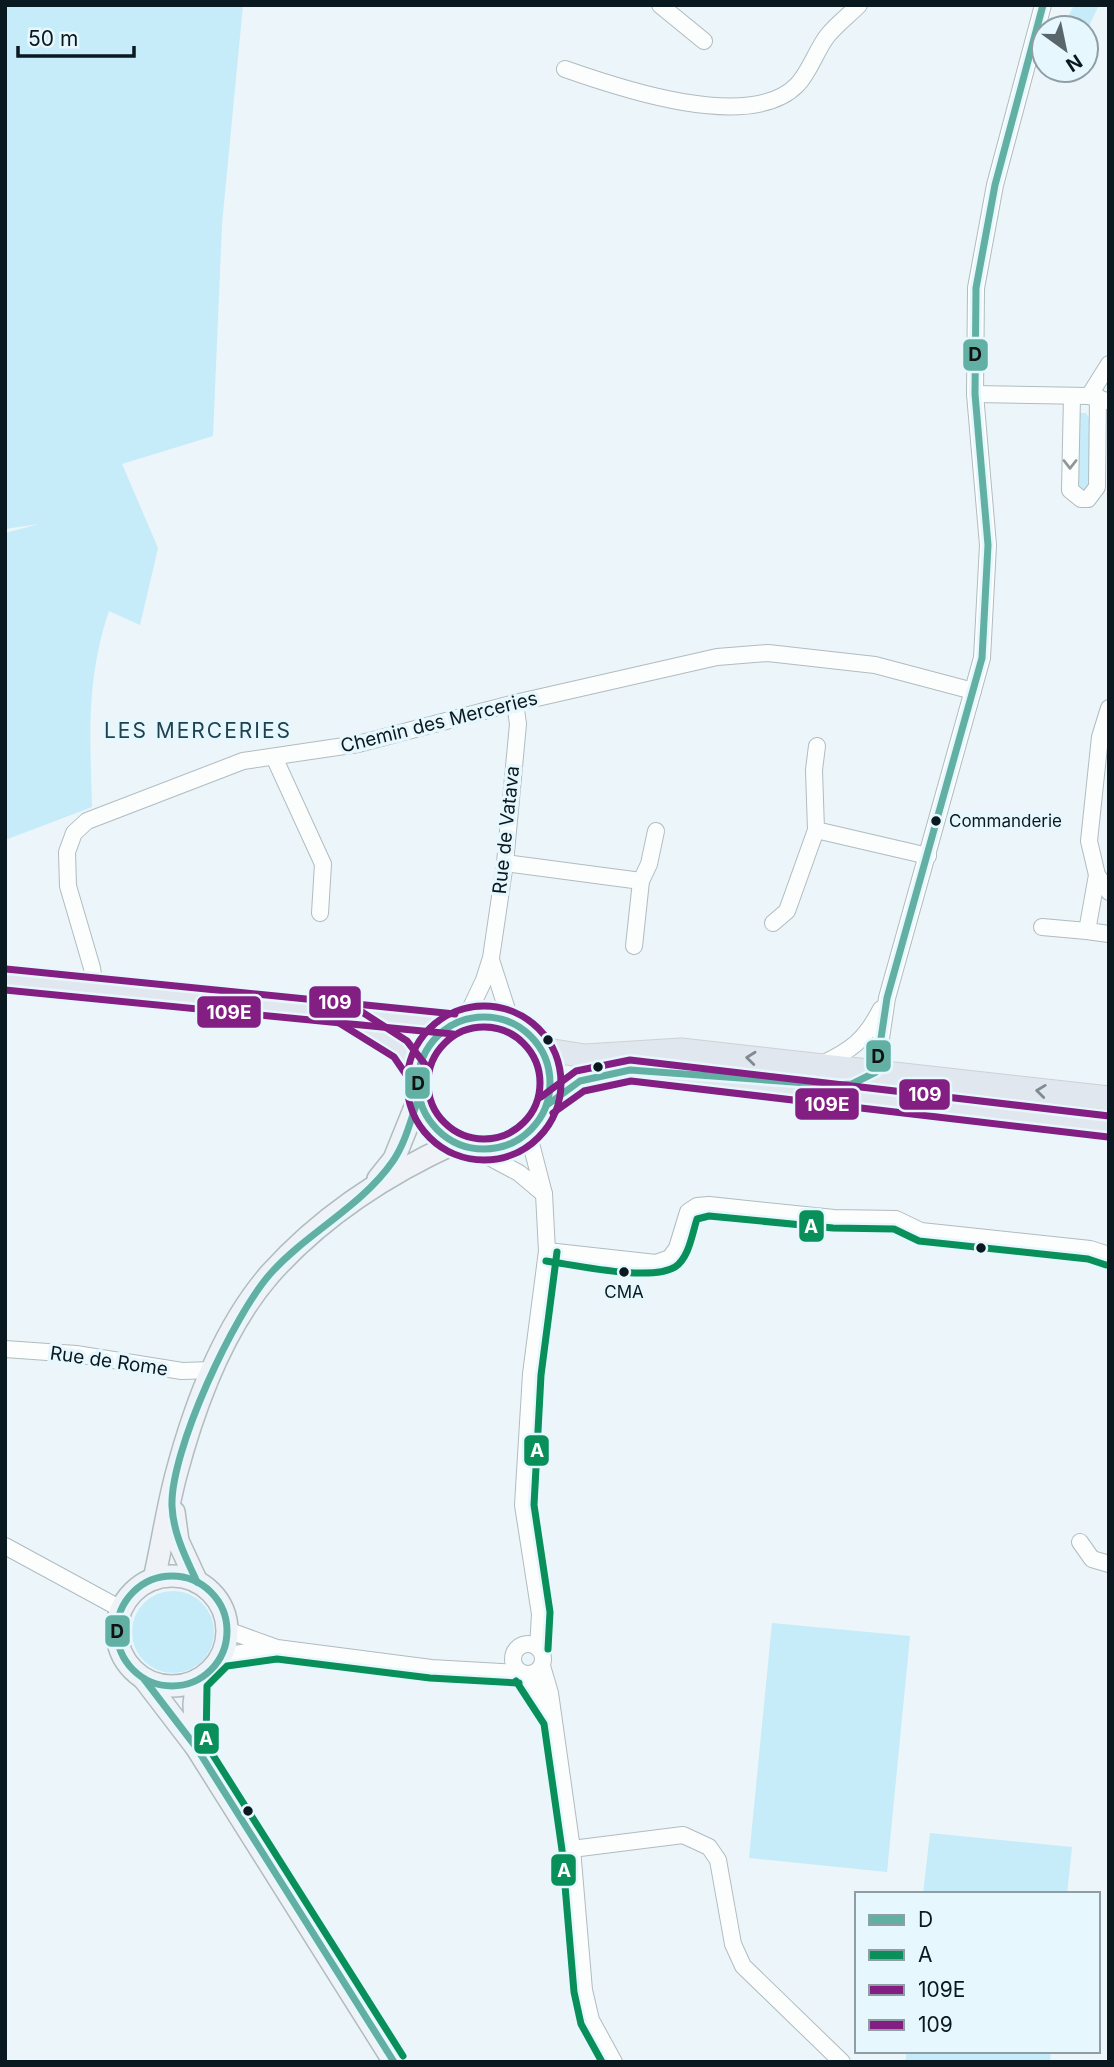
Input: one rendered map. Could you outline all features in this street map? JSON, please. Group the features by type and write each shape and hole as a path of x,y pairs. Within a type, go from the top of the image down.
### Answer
{"main road":[{"path":"5,979 459,1022 496,1017 511,1022 528,1033 541,1049 550,1076 547,1105"},
{"path":"345,1012 401,1049 418,1073"},
{"path":"459,1022 429,1045 418,1073 419,1097 426,1116 439,1132 465,1146 494,1149 512,1143 528,1132 547,1105 580,1081 630,1070 707,1077 1109,1127"},
{"path":"541,1049 585,1056 681,1050 1109,1098"}],"street":[{"path":"660,5 704,41"},
{"path":"565,69 631,92 709,104 765,103 798,85 829,34 859,5"},
{"path":"707,1077 835,1086 852,1084 876,1072 887,998 982,658 988,545 975,394 978,277 995,185 1043,5"},
{"path":"1092,398 1097,486 1087,499 1081,499 1070,490 1092,398 1109,363"},
{"path":"975,394 1092,398"},
{"name":"Chemin des Merceries","path":"95,989 92,968 68,886 67,852 74,833 87,821 243,761 358,744 515,703 717,657 768,653 875,665 973,691"},
{"name":"Rue de Vatava","path":"459,1022 484,981 491,958 505,863 518,724 515,703"},
{"path":"1109,708 1100,737 1089,841 1097,875 1109,892"},
{"path":"773,923 787,911 816,831 814,770 817,746"},
{"path":"274,757 323,864 320,913"},
{"path":"634,946 641,881 649,864 656,831"},
{"path":"816,831 928,856"},
{"path":"505,863 641,881"},
{"path":"1087,932 1097,875"},
{"path":"1042,927 1109,934"},
{"name":"Rue de Vatava","path":"491,958 511,1022"},
{"path":"818,1065 844,1054 865,1037 887,998"},
{"path":"154,1579 176,1474 213,1370 242,1314 269,1275 296,1248 371,1187 394,1159 419,1097"},
{"path":"528,1132 544,1194 547,1251 531,1374 523,1505 541,1625 513,1665 554,1720"},
{"path":"371,1187 465,1146 519,1173 544,1194"},
{"path":"547,1251 656,1263 670,1258 677,1248 688,1212 696,1206 709,1205 834,1218 896,1219 922,1231 1090,1249 1109,1255"},
{"name":"Rue de Rome","path":"5,1349 76,1354 182,1371 213,1370"},
{"path":"144,1679 161,1685 179,1686 197,1680 211,1670 221,1656 227,1630 219,1602 197,1582 178,1541 172,1498"},
{"path":"1080,1542 1092,1559 1109,1564"},
{"path":"5,1546 121,1609"},
{"path":"197,1582 169,1576 154,1579 141,1586 121,1609 117,1626 118,1643 132,1669 144,1679 196,1747 394,2062"},
{"path":"227,1630 277,1648 467,1670 522,1674 535,1673 542,1666"},
{"path":"221,1656 277,1648"},
{"path":"467,1670 524,1649 543,1656 542,1666 554,1720 572,1849 584,1990 591,2020 614,2062"},
{"path":"196,1747 194,1704 197,1680"},
{"path":"572,1849 683,1835 709,1847 718,1860 733,1944 743,1966 842,2062"}],"shaded area":[{"path":"5,5 243,5 222,224 213,436 122,464 158,548 140,625 109,611 102,636 96,660 91,708 92,807 5,840 5,533 39,524 5,529"},
{"path":"1074,5 1099,5 1095,14 1070,14"},
{"path":"1086,413 1091,421 1090,485 1085,493 1076,491 1077,416"},
{"path":"173,1591 189,1594 202,1603 211,1616 214,1632 211,1648 202,1661 189,1670 173,1673 157,1670 144,1661 135,1648 132,1632 135,1616 144,1603 157,1594"},
{"path":"772,1623 910,1636 887,1872 749,1858"},
{"path":"930,1833 1072,1847 1067,1892 923,1892"},
{"path":"907,2053 1051,2053 1050,2062 905,2062"}],"transit line":[{"name":"D","path":"547,1105 580,1081 630,1070 835,1085 852,1084 876,1072 887,998 982,658 988,545 975,394 976,288 995,185 1043,5"},
{"name":"109","path":"6,969 455,1014"},
{"name":"109E","path":"5,990 453,1034"},
{"name":"109","path":"348,1003 407,1041 427,1067"},
{"name":"109E","path":"484,1006 513,1012 538,1029 555,1054 561,1083 555,1112 538,1137 513,1154 484,1160 455,1154 430,1137 413,1112 407,1083 413,1054 430,1029 455,1012 484,1006"},
{"name":"D","path":"484,1017 509,1022 531,1036 545,1058 550,1083 545,1108 531,1130 509,1144 484,1149 459,1144 437,1130 423,1108 418,1083 423,1058 437,1036 459,1022 484,1017"},
{"name":"109E","path":"336,1021 394,1057 409,1079"},
{"name":"109","path":"484,1027 505,1032 523,1044 535,1062 540,1083 535,1104 523,1122 505,1134 484,1139 463,1134 445,1122 433,1104 428,1083 433,1062 445,1044 463,1032 484,1027"},
{"name":"109","path":"541,1097 576,1071 630,1060 1109,1116"},
{"name":"109E","path":"553,1113 584,1091 631,1081 1108,1137"},
{"name":"D","path":"197,1582 177,1536 172,1506 181,1452 207,1384 240,1319 271,1273 366,1192 393,1161 405,1138 419,1097"},
{"name":"A","path":"546,1261 631,1273 664,1271 675,1267 684,1258 697,1219 709,1216 833,1228 894,1229 919,1241 1088,1259 1106,1265"},
{"name":"A","path":"548,1649 550,1612 534,1505 541,1375 557,1252"},
{"name":"D","path":"172,1576 193,1580 211,1592 223,1610 227,1631 223,1652 211,1670 193,1682 172,1686 151,1682 133,1670 121,1652 117,1631 121,1610 133,1592 151,1580 172,1576"},
{"name":"A","path":"403,2056 206,1744 207,1686 227,1666 277,1659 430,1678 519,1683"},
{"name":"D","path":"144,1679 196,1747 394,2062"},
{"name":"A","path":"516,1681 544,1724 562,1850 574,1992 581,2024 602,2062"}],"place":[{"name":"Commanderie","path":"936,821"},
{"name":"CMA","path":"624,1272"}],"district":[{"name":"LES MERCERIES","path":"198,730"}]}
